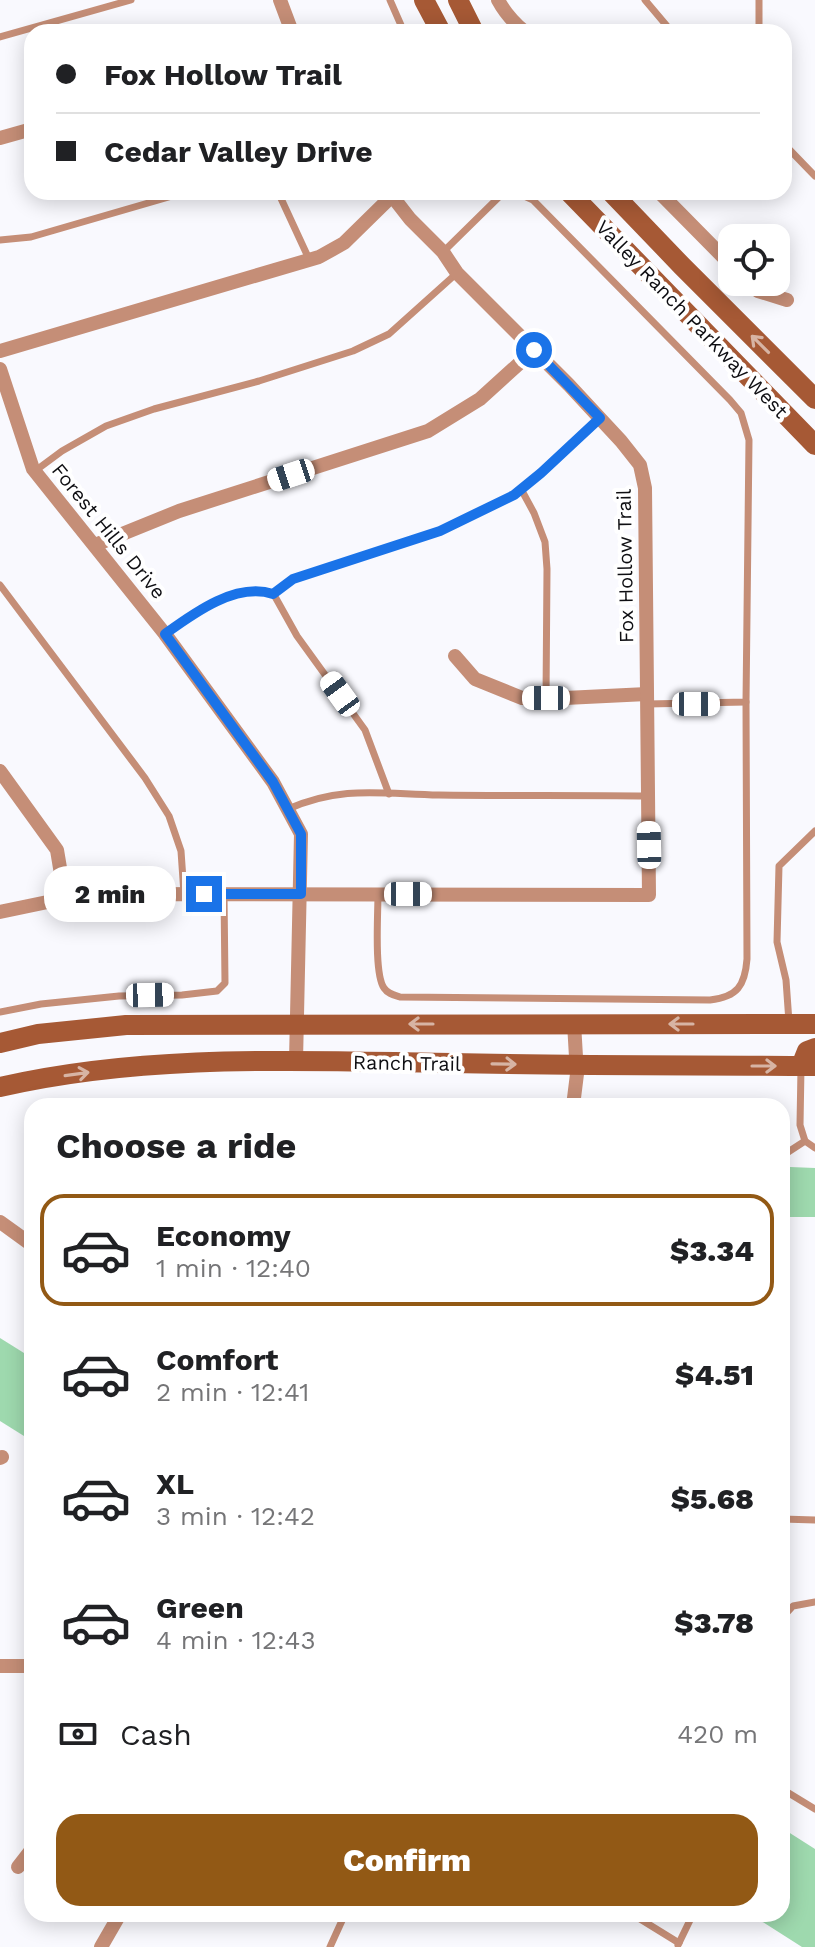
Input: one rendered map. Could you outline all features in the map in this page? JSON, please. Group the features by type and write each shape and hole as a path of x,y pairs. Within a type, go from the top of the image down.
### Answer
{"main road":[{"path":"424,0 437,24"},
{"path":"458,0 470,24"},
{"name":"Valley Ranch Parkway West","path":"577,200 815,445"},
{"name":"Valley Ranch Parkway West","path":"619,200 815,399"},
{"name":"Ranch Trail","path":"0,1043 38,1034 126,1025 815,1024"},
{"path":"808,1066 807,1051 815,1048"},
{"name":"Ranch Trail","path":"0,1087 147,1064 296,1061 808,1066"}],"street":[{"path":"280,0 289,24"},
{"path":"498,0 515,24"},
{"path":"0,138 24,131"},
{"path":"0,351 319,257 344,243 387,200"},
{"name":"Fox Hollow Trail","path":"378,894 649,895 645,488 640,465 600,418 457,273 443,252 410,219 397,200"},
{"path":"667,200 718,252"},
{"path":"774,296 787,300"},
{"path":"95,545 179,511 428,431 480,399 534,350"},
{"name":"Forest Hills Drive","path":"0,369 35,471 165,634 273,782 301,834 296,1061"},
{"path":"455,656 475,679 522,698 647,699"},
{"path":"0,771 57,850 65,898"},
{"path":"0,912 86,894 378,894"},
{"path":"574,1023 574,1098"},
{"path":"0,1222 24,1239"},
{"path":"0,1666 24,1666"},
{"path":"18,1867 24,1859"},
{"path":"101,1947 115,1922"}],"lane":[{"path":"46,24 131,0"},
{"path":"390,0 400,24"},
{"path":"645,0 665,24"},
{"path":"759,0 759,24"},
{"path":"0,37 24,30"},
{"path":"792,152 815,176"},
{"path":"0,240 31,237 158,200"},
{"path":"282,200 309,260"},
{"path":"443,252 496,200"},
{"path":"378,894 378,970 381,985 387,993 400,997 710,1000 733,994 746,974 749,440 741,413 730,400 533,200"},
{"path":"35,471 62,451 106,426 353,351 389,334 457,273"},
{"path":"273,594 293,579 440,531 514,495 600,418"},
{"path":"521,489 545,542 546,698"},
{"path":"0,585 145,778 169,816 181,851 184,894"},
{"path":"165,634 210,603 258,590 273,594 297,636 365,730 389,794"},
{"path":"647,699 746,702"},
{"path":"288,809 305,801 349,792 648,796"},
{"path":"789,1024 786,980 777,942 779,866 815,831"},
{"path":"0,1012 41,1004 119,996 217,991 225,983 224,894"},
{"path":"808,1066 800,1125 805,1141 815,1148"},
{"path":"790,1151 805,1141"},
{"path":"790,1519 815,1520"},
{"path":"790,1609 815,1602"},
{"path":"790,1794 815,1809"},
{"path":"330,1947 341,1922"},
{"path":"644,1922 678,1945 689,1922"}],"green space":[{"path":"790,1167 815,1168 815,1217 790,1217"},
{"path":"0,1338 24,1353 24,1436 0,1421"},
{"path":"790,1833 815,1849 815,1947 802,1947 763,1922 790,1922"}],"route":[{"path":"204,894 301,894 301,834 273,782 165,634 210,603 258,590 273,594 293,579 440,531 514,495 600,418 534,350"}]}
